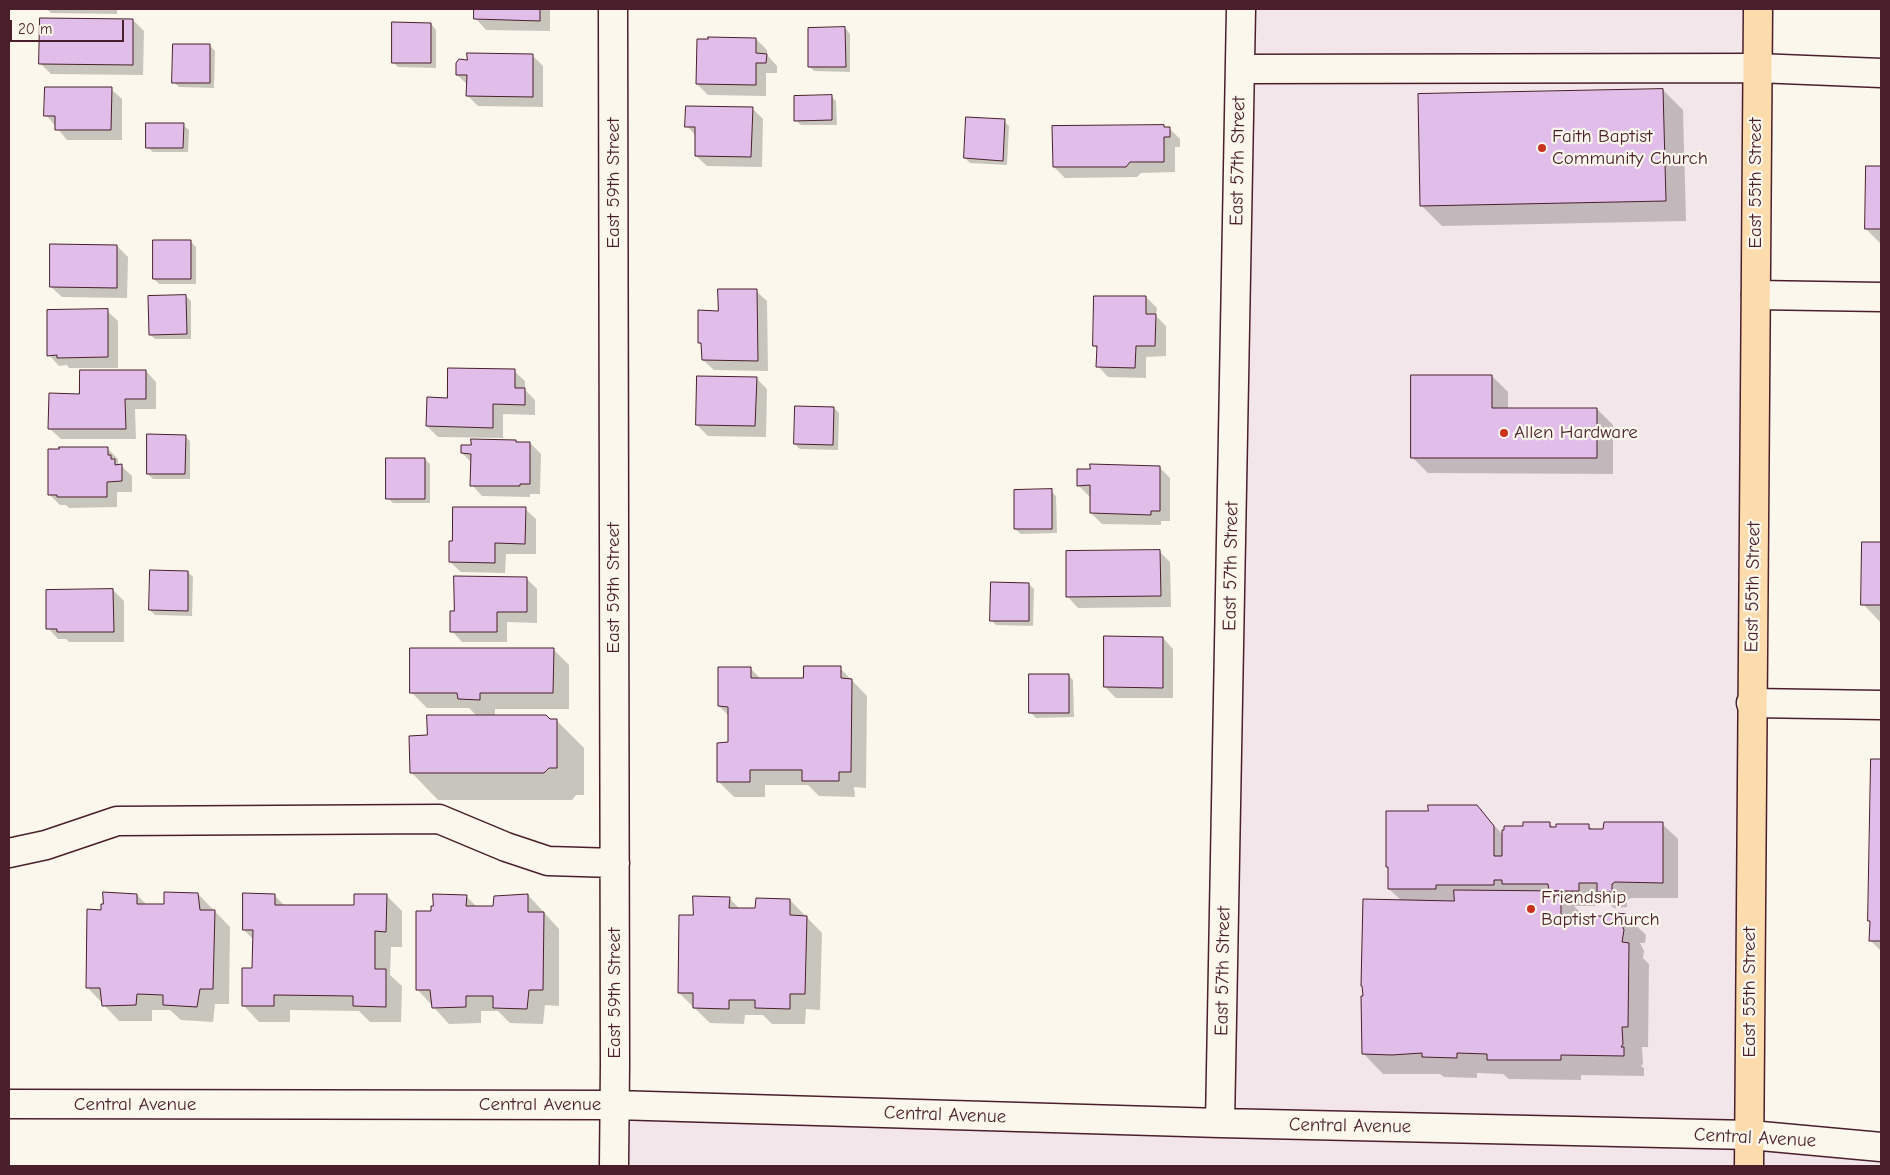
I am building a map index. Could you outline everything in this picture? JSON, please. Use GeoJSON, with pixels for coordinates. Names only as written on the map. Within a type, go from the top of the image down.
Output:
{"type":"FeatureCollection","features":[{"type":"Feature","properties":{"kind":"main road","name":"East 55th Street"},"geometry":{"type":"LineString","coordinates":[[1749,1166],[1751,703],[1758,9]]}},
{"type":"Feature","properties":{"kind":"street","name":"East 59th Street"},"geometry":{"type":"LineString","coordinates":[[613,9],[614,1166]]}},
{"type":"Feature","properties":{"kind":"street","name":"East 57th Street"},"geometry":{"type":"LineString","coordinates":[[1220,1123],[1241,9]]}},
{"type":"Feature","properties":{"kind":"street"},"geometry":{"type":"LineString","coordinates":[[1240,69],[1757,68],[1881,73]]}},
{"type":"Feature","properties":{"kind":"street"},"geometry":{"type":"LineString","coordinates":[[1756,295],[1881,297]]}},
{"type":"Feature","properties":{"kind":"street"},"geometry":{"type":"LineString","coordinates":[[1751,703],[1881,705]]}},
{"type":"Feature","properties":{"kind":"street"},"geometry":{"type":"LineString","coordinates":[[9,853],[46,845],[117,821],[439,818],[506,847],[548,861],[615,863]]}},
{"type":"Feature","properties":{"kind":"street","name":"Central Avenue"},"geometry":{"type":"LineString","coordinates":[[9,1104],[615,1105],[1220,1123],[1750,1135],[1881,1146]]}},
{"type":"Feature","properties":{"kind":"shaded area"},"geometry":{"type":"Polygon","coordinates":[[[1241,9],[1758,9],[1750,1135],[1881,1147],[1881,1166],[614,1166],[615,1105],[1220,1123],[1241,9]]]}},
{"type":"Feature","properties":{"kind":"building"},"geometry":{"type":"Polygon","coordinates":[[[474,9],[540,9],[540,21],[474,19],[474,9]]]}},
{"type":"Feature","properties":{"kind":"building"},"geometry":{"type":"Polygon","coordinates":[[[40,18],[133,19],[133,65],[39,64],[40,18]]]}},
{"type":"Feature","properties":{"kind":"building"},"geometry":{"type":"Polygon","coordinates":[[[392,22],[431,23],[431,63],[392,63],[392,22]]]}},
{"type":"Feature","properties":{"kind":"building"},"geometry":{"type":"Polygon","coordinates":[[[845,27],[846,67],[808,67],[808,28],[845,27]]]}},
{"type":"Feature","properties":{"kind":"building"},"geometry":{"type":"Polygon","coordinates":[[[708,37],[756,38],[756,53],[767,54],[766,63],[756,63],[756,85],[696,84],[697,39],[708,39],[708,37]]]}},
{"type":"Feature","properties":{"kind":"building"},"geometry":{"type":"Polygon","coordinates":[[[173,44],[210,44],[210,83],[172,83],[173,44]]]}},
{"type":"Feature","properties":{"kind":"building"},"geometry":{"type":"Polygon","coordinates":[[[467,53],[533,54],[533,97],[466,96],[467,75],[456,75],[456,63],[459,59],[467,60],[467,53]]]}},
{"type":"Feature","properties":{"kind":"building"},"geometry":{"type":"Polygon","coordinates":[[[45,87],[112,87],[111,130],[55,130],[55,116],[44,116],[45,87]]]}},
{"type":"Feature","properties":{"kind":"building","name":"Faith Baptist Community Church"},"geometry":{"type":"Polygon","coordinates":[[[1663,89],[1666,201],[1420,206],[1418,94],[1663,89]]]}},
{"type":"Feature","properties":{"kind":"building"},"geometry":{"type":"Polygon","coordinates":[[[832,95],[832,120],[794,121],[794,96],[832,95]]]}},
{"type":"Feature","properties":{"kind":"building"},"geometry":{"type":"Polygon","coordinates":[[[686,106],[753,107],[751,157],[695,156],[695,127],[685,127],[686,106]]]}},
{"type":"Feature","properties":{"kind":"building"},"geometry":{"type":"Polygon","coordinates":[[[966,117],[1005,119],[1003,161],[964,158],[966,117]]]}},
{"type":"Feature","properties":{"kind":"building"},"geometry":{"type":"Polygon","coordinates":[[[146,123],[184,123],[183,148],[146,148],[146,123]]]}},
{"type":"Feature","properties":{"kind":"building"},"geometry":{"type":"Polygon","coordinates":[[[1164,125],[1164,127],[1170,127],[1170,137],[1164,137],[1164,162],[1130,162],[1126,167],[1053,167],[1052,126],[1164,125]]]}},
{"type":"Feature","properties":{"kind":"building"},"geometry":{"type":"Polygon","coordinates":[[[1866,166],[1881,166],[1881,229],[1865,229],[1866,166]]]}},
{"type":"Feature","properties":{"kind":"building"},"geometry":{"type":"Polygon","coordinates":[[[153,240],[191,240],[191,279],[153,279],[153,240]]]}},
{"type":"Feature","properties":{"kind":"building"},"geometry":{"type":"Polygon","coordinates":[[[50,244],[117,245],[117,288],[50,287],[50,244]]]}},
{"type":"Feature","properties":{"kind":"building"},"geometry":{"type":"Polygon","coordinates":[[[718,289],[757,289],[758,361],[702,360],[701,343],[698,343],[698,310],[718,311],[718,289]]]}},
{"type":"Feature","properties":{"kind":"building"},"geometry":{"type":"Polygon","coordinates":[[[186,295],[187,334],[149,335],[148,296],[186,295]]]}},
{"type":"Feature","properties":{"kind":"building"},"geometry":{"type":"Polygon","coordinates":[[[1094,296],[1146,296],[1146,314],[1156,314],[1155,346],[1136,346],[1135,368],[1096,367],[1097,346],[1093,346],[1094,296]]]}},
{"type":"Feature","properties":{"kind":"building"},"geometry":{"type":"Polygon","coordinates":[[[108,309],[108,357],[57,358],[57,355],[47,356],[47,310],[108,309]]]}},
{"type":"Feature","properties":{"kind":"building"},"geometry":{"type":"Polygon","coordinates":[[[448,368],[515,369],[515,388],[525,388],[525,405],[493,404],[493,428],[426,426],[427,397],[447,398],[448,368]]]}},
{"type":"Feature","properties":{"kind":"building"},"geometry":{"type":"Polygon","coordinates":[[[80,370],[146,370],[146,399],[125,399],[126,429],[48,429],[49,393],[79,394],[80,370]]]}},
{"type":"Feature","properties":{"kind":"building","name":"Allen Hardware"},"geometry":{"type":"Polygon","coordinates":[[[1411,375],[1492,375],[1492,408],[1597,408],[1597,458],[1411,458],[1411,375]]]}},
{"type":"Feature","properties":{"kind":"building"},"geometry":{"type":"Polygon","coordinates":[[[697,376],[757,377],[755,426],[696,425],[697,376]]]}},
{"type":"Feature","properties":{"kind":"building"},"geometry":{"type":"Polygon","coordinates":[[[795,406],[834,407],[833,445],[794,444],[795,406]]]}},
{"type":"Feature","properties":{"kind":"building"},"geometry":{"type":"Polygon","coordinates":[[[147,434],[186,435],[185,474],[147,474],[147,434]]]}},
{"type":"Feature","properties":{"kind":"building"},"geometry":{"type":"Polygon","coordinates":[[[471,439],[530,442],[530,484],[520,484],[520,486],[470,486],[471,454],[461,453],[461,445],[471,445],[471,439]]]}},
{"type":"Feature","properties":{"kind":"building"},"geometry":{"type":"Polygon","coordinates":[[[59,447],[108,447],[108,455],[111,455],[111,459],[115,459],[115,465],[122,464],[122,481],[107,482],[107,497],[57,497],[57,495],[48,495],[48,449],[59,449],[59,447]]]}},
{"type":"Feature","properties":{"kind":"building"},"geometry":{"type":"Polygon","coordinates":[[[386,458],[425,458],[425,499],[386,499],[386,458]]]}},
{"type":"Feature","properties":{"kind":"building"},"geometry":{"type":"Polygon","coordinates":[[[1090,464],[1160,466],[1160,511],[1151,511],[1151,515],[1090,513],[1090,485],[1077,486],[1077,469],[1090,469],[1090,464]]]}},
{"type":"Feature","properties":{"kind":"building"},"geometry":{"type":"Polygon","coordinates":[[[1052,489],[1052,529],[1014,529],[1014,490],[1052,489]]]}},
{"type":"Feature","properties":{"kind":"building"},"geometry":{"type":"Polygon","coordinates":[[[453,507],[526,507],[525,544],[495,543],[495,563],[449,562],[449,541],[452,541],[453,507]]]}},
{"type":"Feature","properties":{"kind":"building"},"geometry":{"type":"Polygon","coordinates":[[[1862,542],[1881,542],[1881,605],[1861,605],[1862,542]]]}},
{"type":"Feature","properties":{"kind":"building"},"geometry":{"type":"Polygon","coordinates":[[[1160,550],[1161,596],[1066,597],[1066,551],[1160,550]]]}},
{"type":"Feature","properties":{"kind":"building"},"geometry":{"type":"Polygon","coordinates":[[[150,570],[188,571],[188,611],[149,610],[150,570]]]}},
{"type":"Feature","properties":{"kind":"building"},"geometry":{"type":"Polygon","coordinates":[[[454,576],[527,577],[527,612],[497,612],[497,632],[450,632],[450,611],[454,611],[454,576]]]}},
{"type":"Feature","properties":{"kind":"building"},"geometry":{"type":"Polygon","coordinates":[[[991,582],[1029,583],[1029,621],[990,621],[991,582]]]}},
{"type":"Feature","properties":{"kind":"building"},"geometry":{"type":"Polygon","coordinates":[[[113,589],[114,632],[57,632],[57,629],[46,629],[46,590],[113,589]]]}},
{"type":"Feature","properties":{"kind":"building"},"geometry":{"type":"Polygon","coordinates":[[[1104,636],[1163,637],[1163,688],[1104,687],[1104,636]]]}},
{"type":"Feature","properties":{"kind":"building"},"geometry":{"type":"Polygon","coordinates":[[[410,648],[554,648],[553,693],[480,693],[480,700],[458,699],[457,693],[410,693],[410,648]]]}},
{"type":"Feature","properties":{"kind":"building"},"geometry":{"type":"Polygon","coordinates":[[[804,666],[841,666],[841,678],[852,679],[851,772],[839,772],[839,781],[802,781],[802,770],[750,770],[750,782],[717,782],[717,743],[728,742],[728,707],[718,706],[718,667],[751,667],[751,678],[803,678],[804,666]]]}},
{"type":"Feature","properties":{"kind":"building"},"geometry":{"type":"Polygon","coordinates":[[[1029,674],[1069,674],[1069,713],[1029,713],[1029,674]]]}},
{"type":"Feature","properties":{"kind":"building"},"geometry":{"type":"Polygon","coordinates":[[[427,715],[546,715],[550,719],[557,719],[557,768],[549,768],[544,773],[410,773],[409,736],[427,735],[427,715]]]}},
{"type":"Feature","properties":{"kind":"building"},"geometry":{"type":"Polygon","coordinates":[[[1871,759],[1881,759],[1881,941],[1869,941],[1871,759]]]}},
{"type":"Feature","properties":{"kind":"building"},"geometry":{"type":"Polygon","coordinates":[[[1428,805],[1477,805],[1494,826],[1494,856],[1502,856],[1502,830],[1504,830],[1504,826],[1523,826],[1523,822],[1550,822],[1550,827],[1556,827],[1556,824],[1589,824],[1589,829],[1603,829],[1604,822],[1663,822],[1663,883],[1615,882],[1612,884],[1612,892],[1597,892],[1597,883],[1579,883],[1579,891],[1549,891],[1548,884],[1502,884],[1502,880],[1494,880],[1494,885],[1436,885],[1436,889],[1388,889],[1386,811],[1428,811],[1428,805]]]}},
{"type":"Feature","properties":{"kind":"building"},"geometry":{"type":"Polygon","coordinates":[[[1454,890],[1561,891],[1561,916],[1616,916],[1616,913],[1626,914],[1626,924],[1621,923],[1624,930],[1622,942],[1629,943],[1628,1027],[1622,1027],[1623,1044],[1621,1047],[1624,1047],[1624,1056],[1561,1055],[1561,1060],[1487,1060],[1487,1054],[1457,1053],[1457,1058],[1422,1057],[1422,1053],[1362,1054],[1363,899],[1454,901],[1454,890]]]}},
{"type":"Feature","properties":{"kind":"building"},"geometry":{"type":"Polygon","coordinates":[[[103,892],[137,894],[137,904],[164,904],[164,892],[198,893],[200,910],[215,910],[213,989],[200,989],[197,1007],[163,1005],[163,995],[137,994],[136,1005],[102,1006],[100,988],[86,988],[87,909],[101,910],[103,892]]]}},
{"type":"Feature","properties":{"kind":"building"},"geometry":{"type":"Polygon","coordinates":[[[243,893],[275,894],[275,905],[354,905],[354,894],[387,894],[386,932],[375,931],[375,969],[386,969],[386,1007],[353,1006],[353,996],[274,995],[274,1006],[242,1006],[242,968],[252,968],[253,930],[243,930],[243,893]]]}},
{"type":"Feature","properties":{"kind":"building"},"geometry":{"type":"Polygon","coordinates":[[[433,894],[467,895],[466,906],[493,906],[494,896],[528,894],[528,912],[544,912],[543,990],[529,990],[527,1009],[493,1008],[493,996],[466,996],[466,1007],[432,1008],[430,990],[416,990],[416,911],[431,911],[433,894]]]}},
{"type":"Feature","properties":{"kind":"building"},"geometry":{"type":"Polygon","coordinates":[[[693,896],[730,897],[729,908],[755,908],[756,898],[790,899],[790,915],[807,916],[805,994],[790,994],[790,1009],[755,1008],[755,1000],[729,1000],[729,1009],[693,1008],[693,993],[678,993],[679,915],[693,915],[693,896]]]}},
{"type":"Feature","properties":{"kind":"place","name":"Faith Baptist Community Church"},"geometry":{"type":"Point","coordinates":[1542,148]}},
{"type":"Feature","properties":{"kind":"place","name":"Allen Hardware"},"geometry":{"type":"Point","coordinates":[1504,433]}},
{"type":"Feature","properties":{"kind":"place","name":"Friendship Baptist Church"},"geometry":{"type":"Point","coordinates":[1531,909]}}]}
